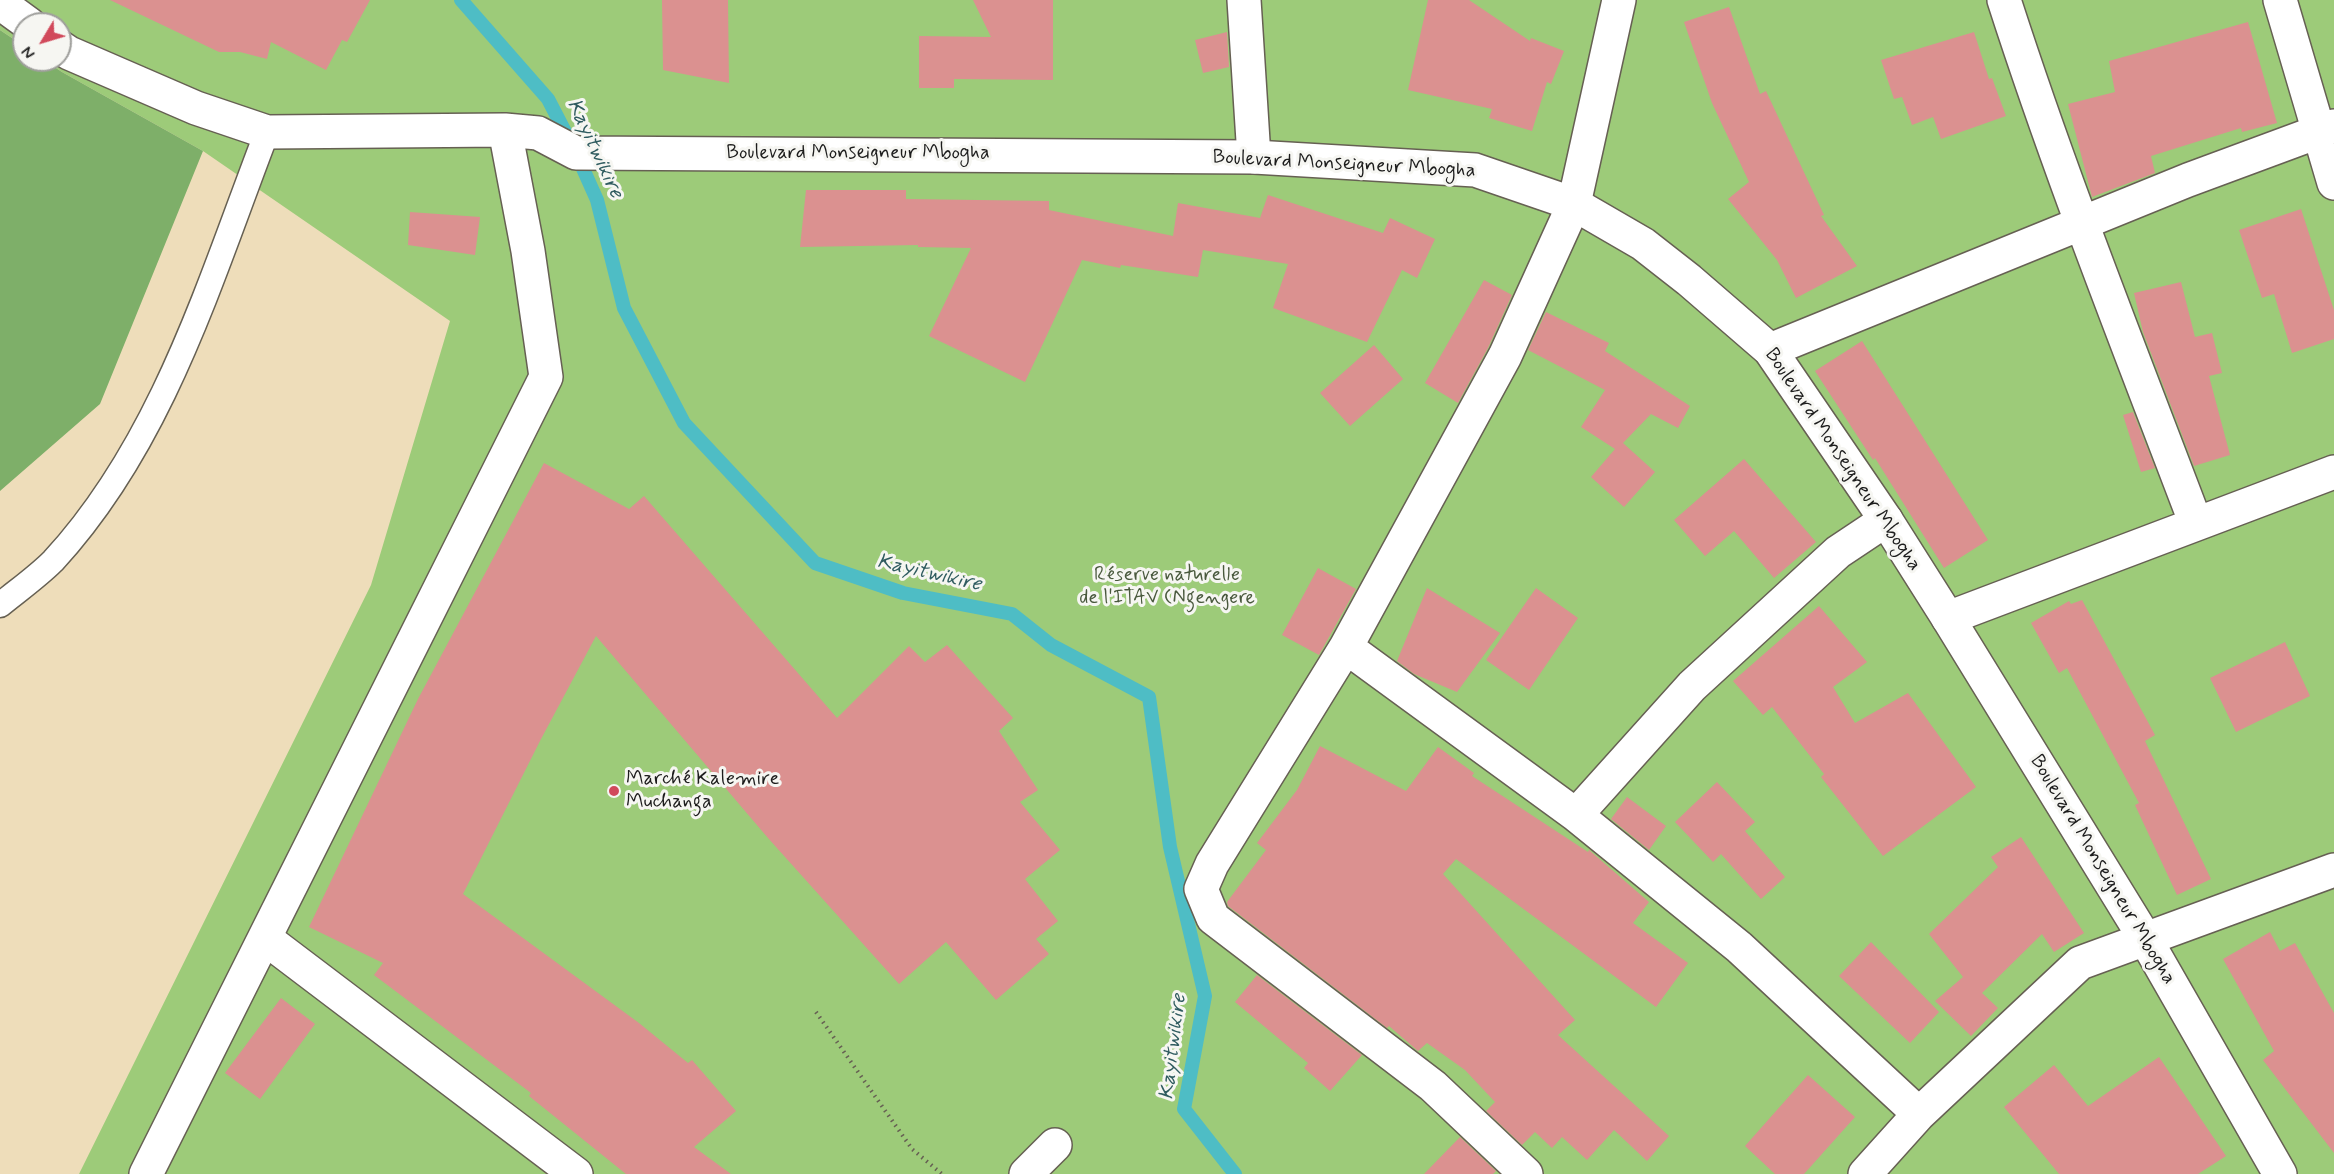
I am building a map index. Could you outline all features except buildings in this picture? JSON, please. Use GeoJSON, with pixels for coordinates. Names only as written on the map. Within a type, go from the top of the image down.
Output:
{"type":"FeatureCollection","features":[{"type":"Feature","properties":{"kind":"street"},"geometry":{"type":"LineString","coordinates":[[1244,0],[1254,157]]}},
{"type":"Feature","properties":{"kind":"street"},"geometry":{"type":"LineString","coordinates":[[1526,1174],[1432,1086],[1213,918],[1201,890],[1212,864],[1346,647],[1505,356],[1574,204],[1619,0]]}},
{"type":"Feature","properties":{"kind":"street"},"geometry":{"type":"LineString","coordinates":[[2004,0],[2024,63],[2082,222],[2196,524]]}},
{"type":"Feature","properties":{"kind":"street"},"geometry":{"type":"LineString","coordinates":[[2280,0],[2326,129],[2334,183]]}},
{"type":"Feature","properties":{"kind":"street"},"geometry":{"type":"LineString","coordinates":[[0,3],[12,12]]}},
{"type":"Feature","properties":{"kind":"street","name":"Boulevard Monseigneur Mbogha"},"geometry":{"type":"LineString","coordinates":[[72,55],[196,108],[267,132],[506,130],[538,133],[576,153],[1254,157],[1475,170],[1574,204],[1643,244],[1689,280],[1770,350],[1886,520],[1948,618],[2146,939],[2280,1174]]}},
{"type":"Feature","properties":{"kind":"street"},"geometry":{"type":"LineString","coordinates":[[1770,350],[2082,222],[2326,129]]}},
{"type":"Feature","properties":{"kind":"street"},"geometry":{"type":"LineString","coordinates":[[146,1174],[266,939],[546,377],[528,251],[506,130]]}},
{"type":"Feature","properties":{"kind":"street"},"geometry":{"type":"LineString","coordinates":[[1948,618],[2334,472]]}},
{"type":"Feature","properties":{"kind":"street"},"geometry":{"type":"LineString","coordinates":[[1576,815],[1692,686],[1838,552],[1886,520]]}},
{"type":"Feature","properties":{"kind":"street"},"geometry":{"type":"LineString","coordinates":[[1346,647],[1576,815],[1739,946],[1919,1114]]}},
{"type":"Feature","properties":{"kind":"street"},"geometry":{"type":"LineString","coordinates":[[1865,1174],[1919,1114],[2080,963],[2334,870]]}},
{"type":"Feature","properties":{"kind":"street"},"geometry":{"type":"LineString","coordinates":[[266,939],[576,1174]]}},
{"type":"Feature","properties":{"kind":"street"},"geometry":{"type":"LineString","coordinates":[[1026,1174],[1055,1144]]}},
{"type":"Feature","properties":{"kind":"lane"},"geometry":{"type":"LineString","coordinates":[[0,605],[52,562],[109,492],[153,415],[184,346],[267,132]]}},
{"type":"Feature","properties":{"kind":"path"},"geometry":{"type":"LineString","coordinates":[[816,1012],[912,1149],[942,1174]]}},
{"type":"Feature","properties":{"kind":"green space","name":"Réserve naturelle de l'ITAV (Ngengere"},"geometry":{"type":"Polygon","coordinates":[[[0,0],[2334,0],[2334,1174],[79,1174],[371,585],[450,321],[203,151],[62,72],[72,72],[72,12],[12,12],[12,38],[0,30],[0,0]]]}},
{"type":"Feature","properties":{"kind":"green space"},"geometry":{"type":"Polygon","coordinates":[[[0,30],[12,38],[12,72],[62,72],[203,151],[100,404],[0,491],[0,30]]]}},
{"type":"Feature","properties":{"kind":"waterway","name":"Kayitwikire"},"geometry":{"type":"LineString","coordinates":[[461,0],[548,99],[597,200],[624,308],[684,423],[815,563],[903,593],[1012,614],[1051,645],[1149,697],[1170,847],[1205,996],[1184,1109],[1235,1174]]}},
{"type":"Feature","properties":{"kind":"place","name":"Marché Kalemire Muchanga"},"geometry":{"type":"Point","coordinates":[614,791]}}]}
